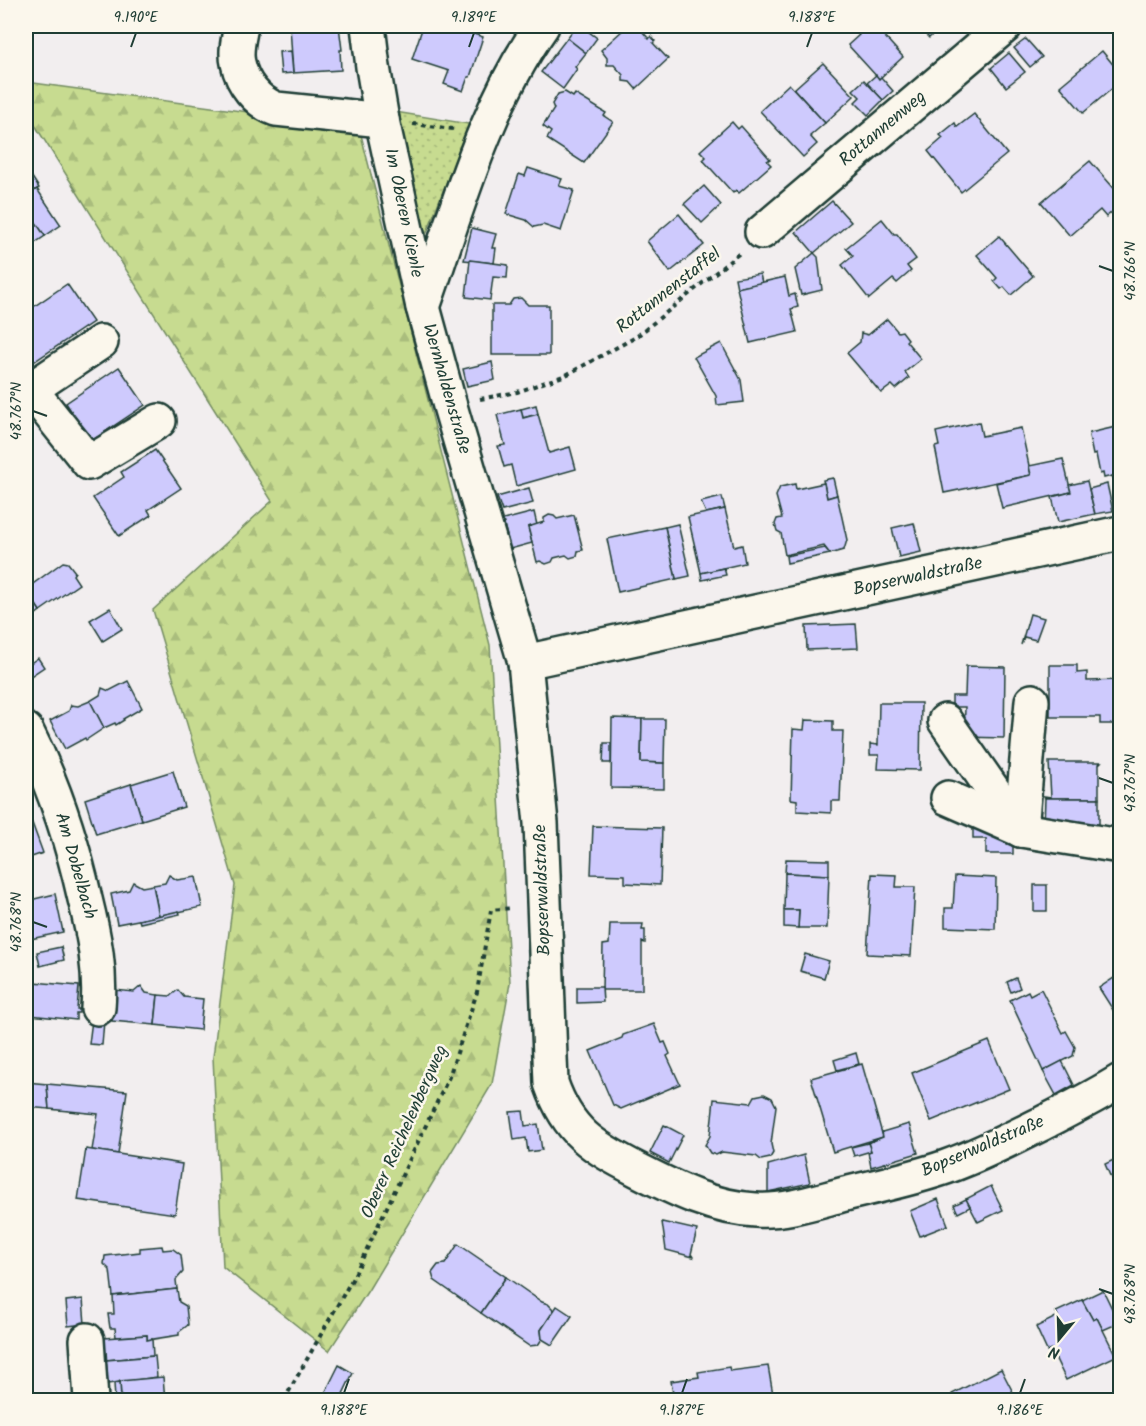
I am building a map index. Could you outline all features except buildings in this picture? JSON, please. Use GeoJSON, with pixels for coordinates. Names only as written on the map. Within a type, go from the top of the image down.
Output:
{"type":"FeatureCollection","features":[{"type":"Feature","properties":{"kind":"street"},"geometry":{"type":"LineString","coordinates":[[242,26],[237,48],[238,63],[253,94],[266,105],[276,109],[382,120]]}},
{"type":"Feature","properties":{"kind":"street","name":"Im Oberen Kienle"},"geometry":{"type":"LineString","coordinates":[[368,26],[382,120],[423,307]]}},
{"type":"Feature","properties":{"kind":"street","name":"Wernhaldenstraße"},"geometry":{"type":"LineString","coordinates":[[525,662],[423,307],[484,132],[504,88],[527,47],[542,26]]}},
{"type":"Feature","properties":{"kind":"street","name":"Rottannenweg"},"geometry":{"type":"LineString","coordinates":[[762,232],[1005,26]]}},
{"type":"Feature","properties":{"kind":"street"},"geometry":{"type":"LineString","coordinates":[[101,342],[28,386],[89,463],[159,421]]}},
{"type":"Feature","properties":{"kind":"street","name":"Bopserwaldstraße"},"geometry":{"type":"LineString","coordinates":[[1120,533],[525,662],[541,823],[551,1083],[559,1107],[573,1125],[592,1143],[612,1157],[678,1191],[710,1203],[759,1211],[785,1208],[918,1176],[948,1166],[1012,1138],[1120,1081]]}},
{"type":"Feature","properties":{"kind":"street"},"geometry":{"type":"LineString","coordinates":[[1021,830],[1032,701]]}},
{"type":"Feature","properties":{"kind":"street"},"geometry":{"type":"LineString","coordinates":[[945,721],[1021,830]]}},
{"type":"Feature","properties":{"kind":"street","name":"Am Dobelbach"},"geometry":{"type":"LineString","coordinates":[[26,730],[49,779],[78,866],[95,940],[98,1008]]}},
{"type":"Feature","properties":{"kind":"street"},"geometry":{"type":"LineString","coordinates":[[948,798],[1021,830],[1120,846]]}},
{"type":"Feature","properties":{"kind":"street"},"geometry":{"type":"LineString","coordinates":[[87,1340],[91,1401]]}},
{"type":"Feature","properties":{"kind":"path"},"geometry":{"type":"LineString","coordinates":[[382,120],[484,132]]}},
{"type":"Feature","properties":{"kind":"path","name":"Rottannenstaffel"},"geometry":{"type":"LineString","coordinates":[[450,406],[517,392],[566,375],[636,337],[762,232]]}},
{"type":"Feature","properties":{"kind":"path","name":"Oberer Reichelenbergweg"},"geometry":{"type":"LineString","coordinates":[[284,1401],[354,1276],[449,1077],[477,992],[490,910],[544,906]]}},
{"type":"Feature","properties":{"kind":"green space"},"geometry":{"type":"Polygon","coordinates":[[[26,82],[359,127],[490,645],[510,983],[492,1084],[369,1289],[329,1351],[223,1267],[213,1057],[235,885],[153,610],[272,501],[26,111],[26,82]]]}},
{"type":"Feature","properties":{"kind":"green space"},"geometry":{"type":"Polygon","coordinates":[[[377,109],[469,124],[417,258],[377,109]]]}}]}
